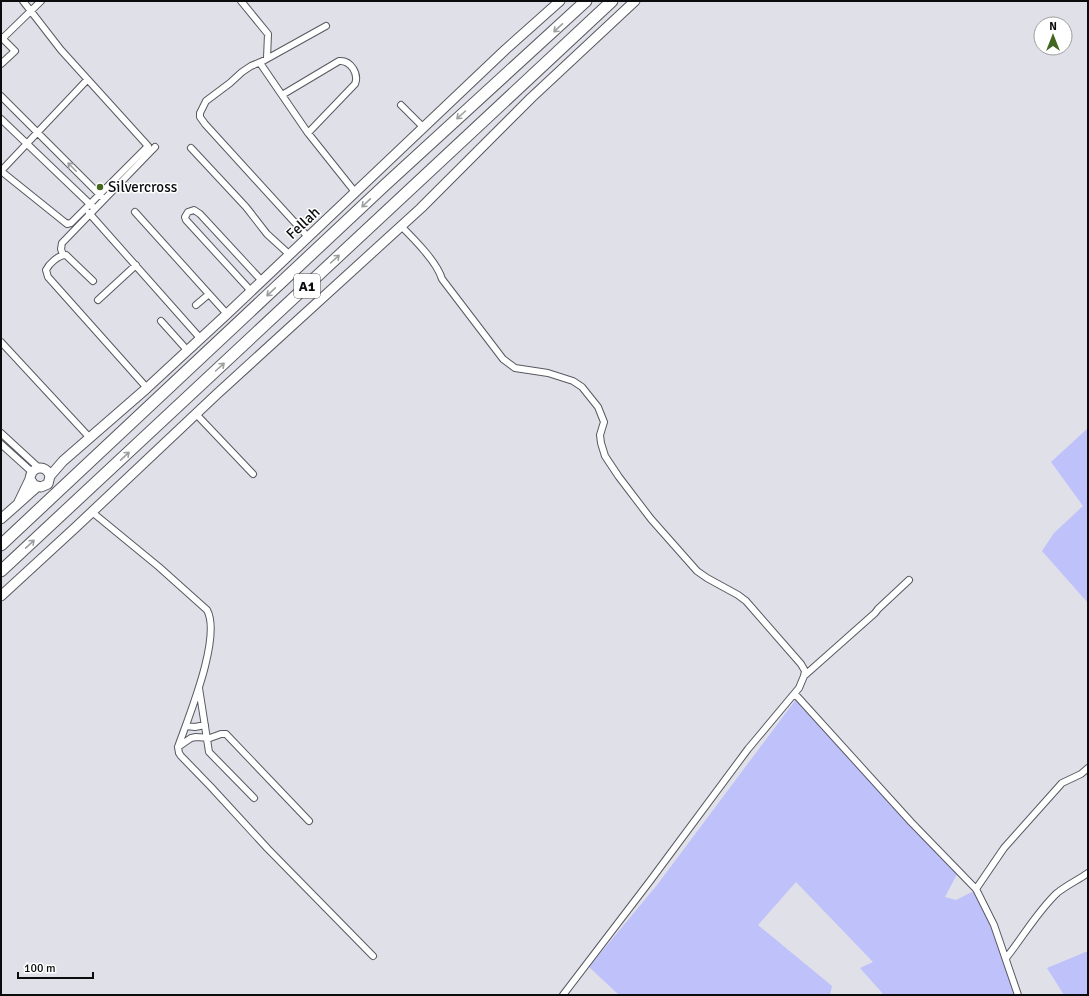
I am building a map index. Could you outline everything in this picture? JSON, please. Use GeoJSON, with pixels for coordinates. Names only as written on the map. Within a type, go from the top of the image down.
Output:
{"type":"FeatureCollection","features":[{"type":"Feature","properties":{"kind":"highway","name":"A1"},"geometry":{"type":"LineString","coordinates":[[1,545],[396,175],[586,1]]}},
{"type":"Feature","properties":{"kind":"highway","name":"A1"},"geometry":{"type":"LineString","coordinates":[[1,571],[612,1]]}},
{"type":"Feature","properties":{"kind":"street"},"geometry":{"type":"LineString","coordinates":[[23,1],[61,50],[148,146],[102,197]]}},
{"type":"Feature","properties":{"kind":"street"},"geometry":{"type":"LineString","coordinates":[[1,64],[15,51],[2,37],[41,1]]}},
{"type":"Feature","properties":{"kind":"street"},"geometry":{"type":"LineString","coordinates":[[241,1],[268,34],[268,58]]}},
{"type":"Feature","properties":{"kind":"street","name":"Fellah"},"geometry":{"type":"LineString","coordinates":[[1,519],[37,487],[45,486],[50,476],[63,462],[147,388],[227,314],[505,50],[560,1]]}},
{"type":"Feature","properties":{"kind":"street"},"geometry":{"type":"LineString","coordinates":[[1,596],[196,414],[438,192],[531,98],[635,1]]}},
{"type":"Feature","properties":{"kind":"street"},"geometry":{"type":"LineString","coordinates":[[308,237],[200,117],[202,108],[206,101],[247,68],[326,26]]}},
{"type":"Feature","properties":{"kind":"street"},"geometry":{"type":"LineString","coordinates":[[282,95],[339,61],[346,61],[353,68],[357,80],[356,84],[308,133]]}},
{"type":"Feature","properties":{"kind":"street"},"geometry":{"type":"LineString","coordinates":[[260,62],[308,133],[355,192]]}},
{"type":"Feature","properties":{"kind":"street"},"geometry":{"type":"LineString","coordinates":[[87,80],[1,170],[67,224],[71,224],[93,206],[155,147]]}},
{"type":"Feature","properties":{"kind":"street"},"geometry":{"type":"LineString","coordinates":[[1,96],[102,197]]}},
{"type":"Feature","properties":{"kind":"street"},"geometry":{"type":"LineString","coordinates":[[401,105],[424,128]]}},
{"type":"Feature","properties":{"kind":"street"},"geometry":{"type":"LineString","coordinates":[[1,119],[93,206]]}},
{"type":"Feature","properties":{"kind":"street"},"geometry":{"type":"LineString","coordinates":[[191,148],[246,207],[268,234],[290,255]]}},
{"type":"Feature","properties":{"kind":"street"},"geometry":{"type":"LineString","coordinates":[[63,255],[61,249],[62,243],[89,213],[93,206]]}},
{"type":"Feature","properties":{"kind":"street"},"geometry":{"type":"LineString","coordinates":[[251,291],[186,220],[185,218],[188,212],[194,210],[200,214],[262,281]]}},
{"type":"Feature","properties":{"kind":"street"},"geometry":{"type":"LineString","coordinates":[[136,212],[227,314]]}},
{"type":"Feature","properties":{"kind":"street"},"geometry":{"type":"LineString","coordinates":[[89,213],[200,338]]}},
{"type":"Feature","properties":{"kind":"street"},"geometry":{"type":"LineString","coordinates":[[401,226],[430,259],[442,279],[503,359],[515,368],[548,373],[573,381],[582,387],[598,407],[604,422],[600,435],[605,456],[651,519],[697,571],[738,595],[753,609],[801,664],[805,671],[803,682],[795,694],[748,750],[563,995]]}},
{"type":"Feature","properties":{"kind":"street"},"geometry":{"type":"LineString","coordinates":[[63,255],[68,256],[93,281]]}},
{"type":"Feature","properties":{"kind":"street"},"geometry":{"type":"LineString","coordinates":[[63,255],[48,267],[46,273],[147,388]]}},
{"type":"Feature","properties":{"kind":"street"},"geometry":{"type":"LineString","coordinates":[[98,300],[136,265]]}},
{"type":"Feature","properties":{"kind":"street"},"geometry":{"type":"LineString","coordinates":[[196,305],[209,294]]}},
{"type":"Feature","properties":{"kind":"street"},"geometry":{"type":"LineString","coordinates":[[161,321],[188,350]]}},
{"type":"Feature","properties":{"kind":"street"},"geometry":{"type":"LineString","coordinates":[[1,342],[90,438]]}},
{"type":"Feature","properties":{"kind":"street"},"geometry":{"type":"LineString","coordinates":[[196,414],[253,474]]}},
{"type":"Feature","properties":{"kind":"street"},"geometry":{"type":"LineString","coordinates":[[1,433],[36,472]]}},
{"type":"Feature","properties":{"kind":"street"},"geometry":{"type":"LineString","coordinates":[[1,444],[36,472],[47,470],[50,476]]}},
{"type":"Feature","properties":{"kind":"street","name":"Fellah"},"geometry":{"type":"LineString","coordinates":[[19,502],[36,472],[63,462]]}},
{"type":"Feature","properties":{"kind":"street"},"geometry":{"type":"LineString","coordinates":[[36,472],[31,482],[37,487]]}},
{"type":"Feature","properties":{"kind":"street"},"geometry":{"type":"LineString","coordinates":[[92,512],[159,567],[207,610],[211,622],[211,638],[206,662],[178,747],[179,753],[268,849],[373,956]]}},
{"type":"Feature","properties":{"kind":"street"},"geometry":{"type":"LineString","coordinates":[[804,676],[876,613],[878,609],[909,580]]}},
{"type":"Feature","properties":{"kind":"street"},"geometry":{"type":"LineString","coordinates":[[198,686],[208,750],[254,798]]}},
{"type":"Feature","properties":{"kind":"street"},"geometry":{"type":"LineString","coordinates":[[795,694],[911,822],[976,889],[994,925],[1018,995]]}},
{"type":"Feature","properties":{"kind":"street"},"geometry":{"type":"LineString","coordinates":[[186,726],[195,727],[205,725]]}},
{"type":"Feature","properties":{"kind":"street"},"geometry":{"type":"LineString","coordinates":[[178,747],[191,738],[199,736],[207,738],[226,734],[309,821]]}},
{"type":"Feature","properties":{"kind":"street"},"geometry":{"type":"LineString","coordinates":[[976,889],[1004,848],[1062,783],[1088,768]]}},
{"type":"Feature","properties":{"kind":"street"},"geometry":{"type":"LineString","coordinates":[[1006,958],[1038,915],[1056,894],[1070,883],[1088,873]]}},
{"type":"Feature","properties":{"kind":"shaded area"},"geometry":{"type":"Polygon","coordinates":[[[1088,428],[1088,603],[1042,551],[1054,533],[1083,506],[1051,462],[1088,428]]]}},
{"type":"Feature","properties":{"kind":"shaded area"},"geometry":{"type":"Polygon","coordinates":[[[797,698],[957,874],[945,897],[956,900],[974,891],[995,936],[1015,995],[884,995],[860,968],[873,962],[796,882],[758,925],[832,986],[830,995],[619,995],[589,967],[657,885],[797,698]]]}},
{"type":"Feature","properties":{"kind":"shaded area"},"geometry":{"type":"Polygon","coordinates":[[[1088,951],[1088,995],[1064,995],[1047,968],[1088,951]]]}},
{"type":"Feature","properties":{"kind":"place","name":"Silvercross"},"geometry":{"type":"Point","coordinates":[100,187]}}]}
